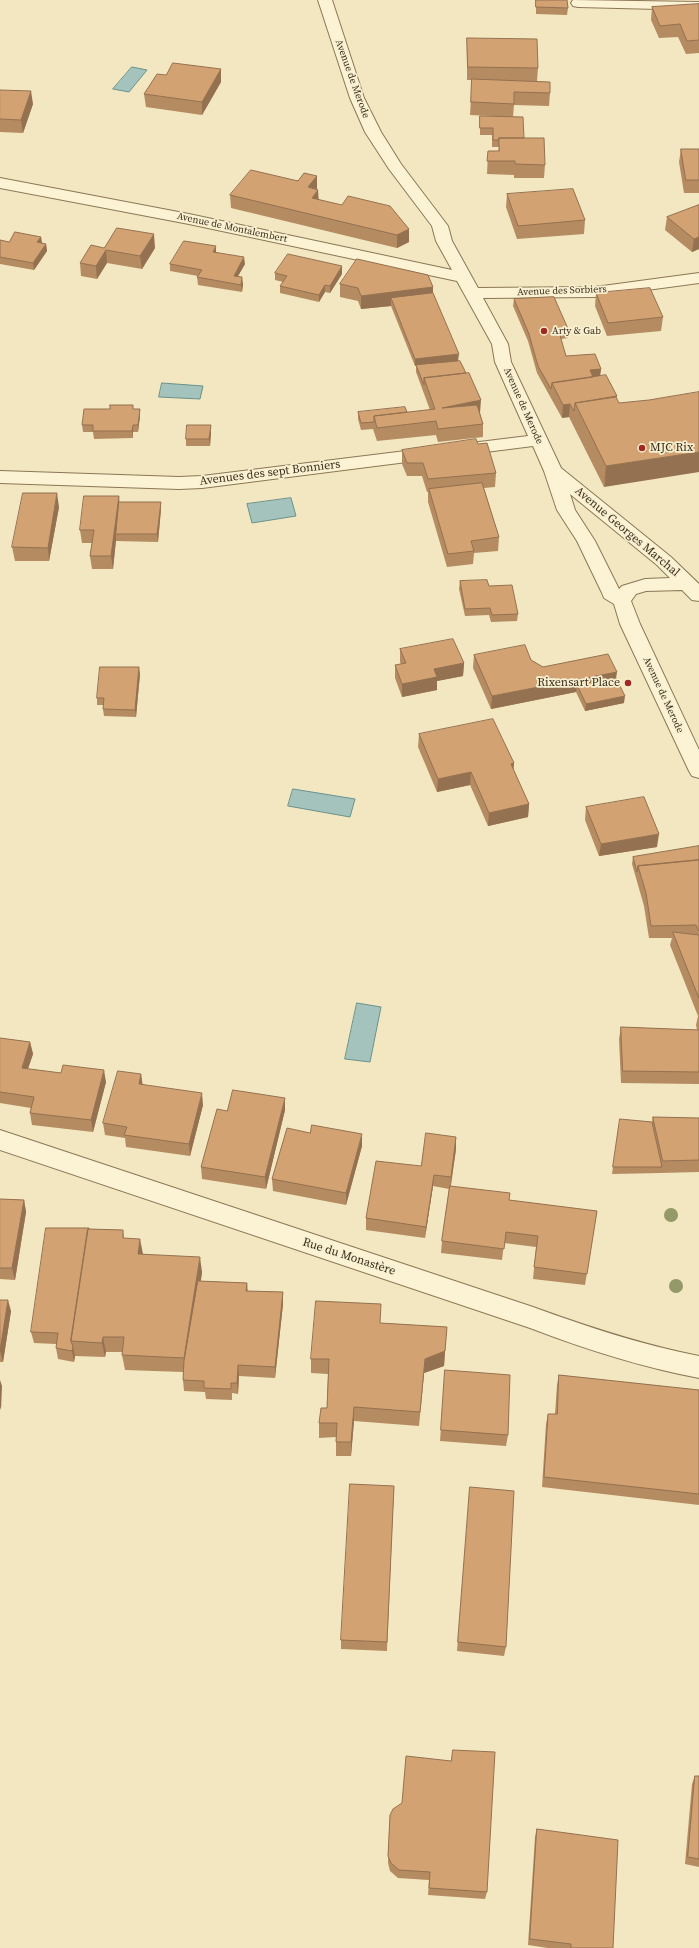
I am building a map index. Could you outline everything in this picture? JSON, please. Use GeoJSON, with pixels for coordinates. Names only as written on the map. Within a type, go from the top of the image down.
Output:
{"type":"FeatureCollection","features":[{"type":"Feature","properties":{"kind":"street","name":"Avenue de Merode"},"geometry":{"type":"LineString","coordinates":[[325,0],[357,98],[373,132],[394,166],[440,226],[444,241],[500,344],[503,362],[553,471],[566,510],[586,541],[611,593],[622,601],[630,624],[699,771]]}},
{"type":"Feature","properties":{"kind":"street"},"geometry":{"type":"LineString","coordinates":[[578,3],[699,6]]}},
{"type":"Feature","properties":{"kind":"street","name":"Avenue de Montalembert"},"geometry":{"type":"LineString","coordinates":[[0,183],[189,219],[463,277]]}},
{"type":"Feature","properties":{"kind":"street","name":"Avenue des Sorbiers"},"geometry":{"type":"LineString","coordinates":[[473,293],[595,292],[699,278]]}},
{"type":"Feature","properties":{"kind":"street","name":"Avenues des sept Bonniers"},"geometry":{"type":"LineString","coordinates":[[0,477],[180,483],[202,482],[538,440]]}},
{"type":"Feature","properties":{"kind":"street","name":"Avenue Georges Marchal"},"geometry":{"type":"LineString","coordinates":[[553,471],[664,561],[693,589]]}},
{"type":"Feature","properties":{"kind":"street"},"geometry":{"type":"LineString","coordinates":[[622,601],[629,590],[646,585],[693,589]]}},
{"type":"Feature","properties":{"kind":"street","name":"Rue du Monastère"},"geometry":{"type":"LineString","coordinates":[[0,1140],[533,1318],[600,1343],[671,1362],[699,1367]]}},
{"type":"Feature","properties":{"kind":"water"},"geometry":{"type":"Polygon","coordinates":[[[132,67],[147,70],[129,92],[113,89],[132,67]]]}},
{"type":"Feature","properties":{"kind":"water"},"geometry":{"type":"Polygon","coordinates":[[[162,383],[203,386],[200,399],[159,397],[162,383]]]}},
{"type":"Feature","properties":{"kind":"water"},"geometry":{"type":"Polygon","coordinates":[[[291,498],[296,516],[252,523],[247,504],[291,498]]]}},
{"type":"Feature","properties":{"kind":"water"},"geometry":{"type":"Polygon","coordinates":[[[293,789],[355,799],[350,817],[288,806],[293,789]]]}},
{"type":"Feature","properties":{"kind":"water"},"geometry":{"type":"Polygon","coordinates":[[[357,1003],[381,1007],[370,1062],[345,1059],[357,1003]]]}},
{"type":"Feature","properties":{"kind":"building"},"geometry":{"type":"Polygon","coordinates":[[[536,0],[567,0],[568,8],[536,7],[536,0]]]}},
{"type":"Feature","properties":{"kind":"building"},"geometry":{"type":"Polygon","coordinates":[[[699,4],[699,40],[687,41],[680,24],[660,26],[652,7],[699,4]]]}},
{"type":"Feature","properties":{"kind":"building"},"geometry":{"type":"Polygon","coordinates":[[[467,38],[537,39],[538,68],[468,67],[467,38]]]}},
{"type":"Feature","properties":{"kind":"building"},"geometry":{"type":"Polygon","coordinates":[[[173,63],[221,69],[202,102],[144,94],[157,74],[166,75],[173,63]]]}},
{"type":"Feature","properties":{"kind":"building"},"geometry":{"type":"Polygon","coordinates":[[[472,79],[550,82],[550,93],[514,92],[514,104],[471,102],[472,79]]]}},
{"type":"Feature","properties":{"kind":"building"},"geometry":{"type":"Polygon","coordinates":[[[0,90],[31,91],[21,120],[0,119],[0,90]]]}},
{"type":"Feature","properties":{"kind":"building"},"geometry":{"type":"Polygon","coordinates":[[[480,116],[523,117],[524,138],[499,138],[499,140],[493,140],[493,128],[480,128],[480,116]]]}},
{"type":"Feature","properties":{"kind":"building"},"geometry":{"type":"Polygon","coordinates":[[[499,138],[544,138],[545,165],[515,164],[515,161],[487,161],[488,151],[499,151],[499,138]]]}},
{"type":"Feature","properties":{"kind":"building"},"geometry":{"type":"Polygon","coordinates":[[[681,149],[699,149],[699,180],[686,180],[681,149]]]}},
{"type":"Feature","properties":{"kind":"building"},"geometry":{"type":"Polygon","coordinates":[[[251,170],[298,181],[304,173],[317,176],[308,187],[318,190],[312,198],[342,205],[348,196],[390,206],[409,229],[397,235],[230,195],[251,170]]]}},
{"type":"Feature","properties":{"kind":"building"},"geometry":{"type":"Polygon","coordinates":[[[573,189],[585,220],[518,226],[507,194],[573,189]]]}},
{"type":"Feature","properties":{"kind":"building"},"geometry":{"type":"Polygon","coordinates":[[[699,205],[699,237],[694,239],[667,217],[699,205]]]}},
{"type":"Feature","properties":{"kind":"building"},"geometry":{"type":"Polygon","coordinates":[[[117,228],[154,234],[140,256],[106,250],[96,266],[80,263],[91,245],[104,248],[117,228]]]}},
{"type":"Feature","properties":{"kind":"building"},"geometry":{"type":"Polygon","coordinates":[[[15,232],[41,237],[37,242],[46,244],[33,263],[0,257],[0,240],[9,242],[15,232]]]}},
{"type":"Feature","properties":{"kind":"building"},"geometry":{"type":"Polygon","coordinates":[[[184,241],[216,246],[213,252],[244,257],[234,276],[242,277],[241,285],[197,277],[202,270],[170,264],[184,241]]]}},
{"type":"Feature","properties":{"kind":"building"},"geometry":{"type":"Polygon","coordinates":[[[288,254],[342,266],[330,286],[325,285],[319,295],[280,286],[287,276],[275,273],[288,254]]]}},
{"type":"Feature","properties":{"kind":"building"},"geometry":{"type":"Polygon","coordinates":[[[357,259],[428,275],[433,287],[361,296],[358,288],[340,284],[357,259]]]}},
{"type":"Feature","properties":{"kind":"building"},"geometry":{"type":"Polygon","coordinates":[[[650,288],[663,317],[608,323],[596,293],[650,288]]]}},
{"type":"Feature","properties":{"kind":"building"},"geometry":{"type":"Polygon","coordinates":[[[433,293],[459,354],[415,359],[391,298],[433,293]]]}},
{"type":"Feature","properties":{"kind":"building"},"geometry":{"type":"Polygon","coordinates":[[[554,297],[569,331],[559,332],[566,356],[595,354],[601,369],[590,370],[593,377],[552,383],[551,389],[538,366],[529,334],[514,299],[554,297]]]}},
{"type":"Feature","properties":{"kind":"building"},"geometry":{"type":"Polygon","coordinates":[[[460,361],[466,373],[424,378],[424,385],[416,365],[460,361]]]}},
{"type":"Feature","properties":{"kind":"building"},"geometry":{"type":"Polygon","coordinates":[[[469,373],[481,400],[442,408],[477,405],[483,424],[438,429],[436,421],[377,428],[374,416],[435,409],[424,378],[469,373]]]}},
{"type":"Feature","properties":{"kind":"building"},"geometry":{"type":"Polygon","coordinates":[[[606,375],[617,396],[575,403],[574,411],[570,404],[563,405],[552,383],[606,375]]]}},
{"type":"Feature","properties":{"kind":"building","name":"MJC Rix"},"geometry":{"type":"Polygon","coordinates":[[[699,392],[699,452],[606,466],[575,403],[616,397],[619,403],[699,392]]]}},
{"type":"Feature","properties":{"kind":"building"},"geometry":{"type":"Polygon","coordinates":[[[110,405],[133,405],[133,409],[140,409],[138,425],[133,425],[132,431],[93,431],[93,425],[82,425],[84,409],[110,409],[110,405]]]}},
{"type":"Feature","properties":{"kind":"building"},"geometry":{"type":"Polygon","coordinates":[[[405,407],[407,412],[374,416],[374,422],[361,423],[358,412],[405,407]]]}},
{"type":"Feature","properties":{"kind":"building"},"geometry":{"type":"Polygon","coordinates":[[[187,425],[211,425],[209,439],[186,439],[187,425]]]}},
{"type":"Feature","properties":{"kind":"building"},"geometry":{"type":"Polygon","coordinates":[[[476,439],[478,444],[487,443],[496,473],[428,479],[423,463],[407,463],[402,450],[476,439]]]}},
{"type":"Feature","properties":{"kind":"building"},"geometry":{"type":"Polygon","coordinates":[[[482,483],[499,537],[471,541],[474,551],[448,554],[429,489],[482,483]]]}},
{"type":"Feature","properties":{"kind":"building"},"geometry":{"type":"Polygon","coordinates":[[[23,493],[57,493],[48,548],[12,547],[23,493]]]}},
{"type":"Feature","properties":{"kind":"building"},"geometry":{"type":"Polygon","coordinates":[[[84,496],[119,496],[111,556],[90,556],[94,530],[80,530],[84,496]]]}},
{"type":"Feature","properties":{"kind":"building"},"geometry":{"type":"Polygon","coordinates":[[[119,502],[161,502],[157,534],[116,534],[119,502]]]}},
{"type":"Feature","properties":{"kind":"building"},"geometry":{"type":"Polygon","coordinates":[[[487,580],[489,586],[512,585],[518,614],[492,615],[490,608],[465,609],[460,581],[487,580]]]}},
{"type":"Feature","properties":{"kind":"building"},"geometry":{"type":"Polygon","coordinates":[[[453,639],[464,663],[434,669],[437,677],[402,684],[395,665],[406,663],[400,649],[453,639]]]}},
{"type":"Feature","properties":{"kind":"building"},"geometry":{"type":"Polygon","coordinates":[[[525,645],[531,660],[543,667],[608,654],[617,672],[492,696],[474,655],[525,645]]]}},
{"type":"Feature","properties":{"kind":"building"},"geometry":{"type":"Polygon","coordinates":[[[100,667],[139,667],[135,710],[103,709],[104,698],[97,698],[100,667]]]}},
{"type":"Feature","properties":{"kind":"building"},"geometry":{"type":"Polygon","coordinates":[[[616,678],[625,696],[586,704],[577,685],[616,678]]]}},
{"type":"Feature","properties":{"kind":"building"},"geometry":{"type":"Polygon","coordinates":[[[493,719],[514,763],[511,764],[529,804],[489,813],[471,772],[438,779],[419,734],[493,719]]]}},
{"type":"Feature","properties":{"kind":"building"},"geometry":{"type":"Polygon","coordinates":[[[644,797],[659,834],[601,844],[586,807],[644,797]]]}},
{"type":"Feature","properties":{"kind":"building"},"geometry":{"type":"Polygon","coordinates":[[[699,846],[699,860],[638,866],[637,872],[633,857],[699,846]]]}},
{"type":"Feature","properties":{"kind":"building"},"geometry":{"type":"Polygon","coordinates":[[[699,860],[699,931],[696,925],[651,926],[646,893],[638,866],[699,860]]]}},
{"type":"Feature","properties":{"kind":"building"},"geometry":{"type":"Polygon","coordinates":[[[673,932],[699,935],[699,998],[673,932]]]}},
{"type":"Feature","properties":{"kind":"building"},"geometry":{"type":"Polygon","coordinates":[[[621,1027],[699,1030],[699,1072],[623,1071],[621,1027]]]}},
{"type":"Feature","properties":{"kind":"building"},"geometry":{"type":"Polygon","coordinates":[[[0,1038],[30,1042],[22,1068],[61,1073],[63,1065],[104,1070],[91,1120],[30,1113],[34,1097],[0,1092],[0,1038]]]}},
{"type":"Feature","properties":{"kind":"building"},"geometry":{"type":"Polygon","coordinates":[[[118,1071],[141,1074],[139,1084],[202,1093],[189,1144],[124,1135],[127,1127],[103,1123],[118,1071]]]}},
{"type":"Feature","properties":{"kind":"building"},"geometry":{"type":"Polygon","coordinates":[[[233,1090],[285,1098],[265,1177],[201,1167],[217,1109],[227,1111],[233,1090]]]}},
{"type":"Feature","properties":{"kind":"building"},"geometry":{"type":"Polygon","coordinates":[[[653,1117],[699,1118],[699,1160],[663,1161],[653,1117]]]}},
{"type":"Feature","properties":{"kind":"building"},"geometry":{"type":"Polygon","coordinates":[[[620,1119],[652,1122],[662,1167],[613,1167],[620,1119]]]}},
{"type":"Feature","properties":{"kind":"building"},"geometry":{"type":"Polygon","coordinates":[[[312,1125],[362,1134],[346,1193],[272,1179],[287,1128],[310,1133],[312,1125]]]}},
{"type":"Feature","properties":{"kind":"building"},"geometry":{"type":"Polygon","coordinates":[[[426,1133],[456,1137],[451,1177],[434,1175],[426,1227],[366,1218],[376,1161],[421,1166],[426,1133]]]}},
{"type":"Feature","properties":{"kind":"building"},"geometry":{"type":"Polygon","coordinates":[[[450,1186],[510,1193],[509,1200],[597,1211],[587,1274],[534,1267],[538,1236],[506,1232],[504,1249],[442,1241],[450,1186]]]}},
{"type":"Feature","properties":{"kind":"building"},"geometry":{"type":"Polygon","coordinates":[[[0,1199],[24,1200],[12,1268],[0,1268],[0,1199]]]}},
{"type":"Feature","properties":{"kind":"building"},"geometry":{"type":"Polygon","coordinates":[[[46,1228],[89,1228],[71,1341],[73,1347],[72,1351],[56,1348],[58,1333],[31,1332],[46,1228]]]}},
{"type":"Feature","properties":{"kind":"building"},"geometry":{"type":"Polygon","coordinates":[[[88,1229],[123,1230],[123,1238],[140,1239],[138,1254],[200,1257],[184,1358],[122,1355],[124,1337],[103,1337],[102,1343],[71,1341],[88,1229]]]}},
{"type":"Feature","properties":{"kind":"building"},"geometry":{"type":"Polygon","coordinates":[[[198,1281],[247,1283],[246,1291],[283,1292],[275,1367],[238,1365],[237,1383],[231,1383],[231,1389],[204,1388],[204,1381],[183,1380],[184,1361],[198,1281]]]}},
{"type":"Feature","properties":{"kind":"building"},"geometry":{"type":"Polygon","coordinates":[[[0,1300],[8,1300],[0,1351],[0,1300]]]}},
{"type":"Feature","properties":{"kind":"building"},"geometry":{"type":"Polygon","coordinates":[[[316,1301],[381,1304],[380,1323],[447,1327],[445,1351],[425,1359],[420,1412],[354,1407],[351,1442],[336,1442],[337,1423],[319,1423],[321,1408],[327,1408],[329,1359],[311,1359],[316,1301]]]}},
{"type":"Feature","properties":{"kind":"building"},"geometry":{"type":"Polygon","coordinates":[[[445,1370],[510,1375],[508,1435],[441,1430],[445,1370]]]}},
{"type":"Feature","properties":{"kind":"building"},"geometry":{"type":"Polygon","coordinates":[[[559,1375],[699,1390],[699,1494],[544,1477],[548,1414],[557,1414],[559,1375]]]}},
{"type":"Feature","properties":{"kind":"building"},"geometry":{"type":"Polygon","coordinates":[[[350,1484],[394,1486],[387,1642],[341,1640],[350,1484]]]}},
{"type":"Feature","properties":{"kind":"building"},"geometry":{"type":"Polygon","coordinates":[[[470,1487],[514,1491],[506,1647],[458,1642],[470,1487]]]}},
{"type":"Feature","properties":{"kind":"building"},"geometry":{"type":"Polygon","coordinates":[[[453,1750],[495,1752],[487,1892],[429,1888],[430,1872],[399,1870],[391,1863],[388,1856],[390,1815],[393,1809],[402,1803],[406,1756],[451,1761],[453,1750]]]}},
{"type":"Feature","properties":{"kind":"building"},"geometry":{"type":"Polygon","coordinates":[[[695,1776],[699,1776],[699,1859],[688,1857],[695,1776]]]}},
{"type":"Feature","properties":{"kind":"building"},"geometry":{"type":"Polygon","coordinates":[[[537,1829],[618,1840],[613,1948],[571,1948],[571,1944],[530,1939],[537,1829]]]}},
{"type":"Feature","properties":{"kind":"place","name":"Arty & Gab"},"geometry":{"type":"Point","coordinates":[544,331]}},
{"type":"Feature","properties":{"kind":"place","name":"MJC Rix"},"geometry":{"type":"Point","coordinates":[642,448]}},
{"type":"Feature","properties":{"kind":"place","name":"Rixensart Place"},"geometry":{"type":"Point","coordinates":[628,683]}}]}
